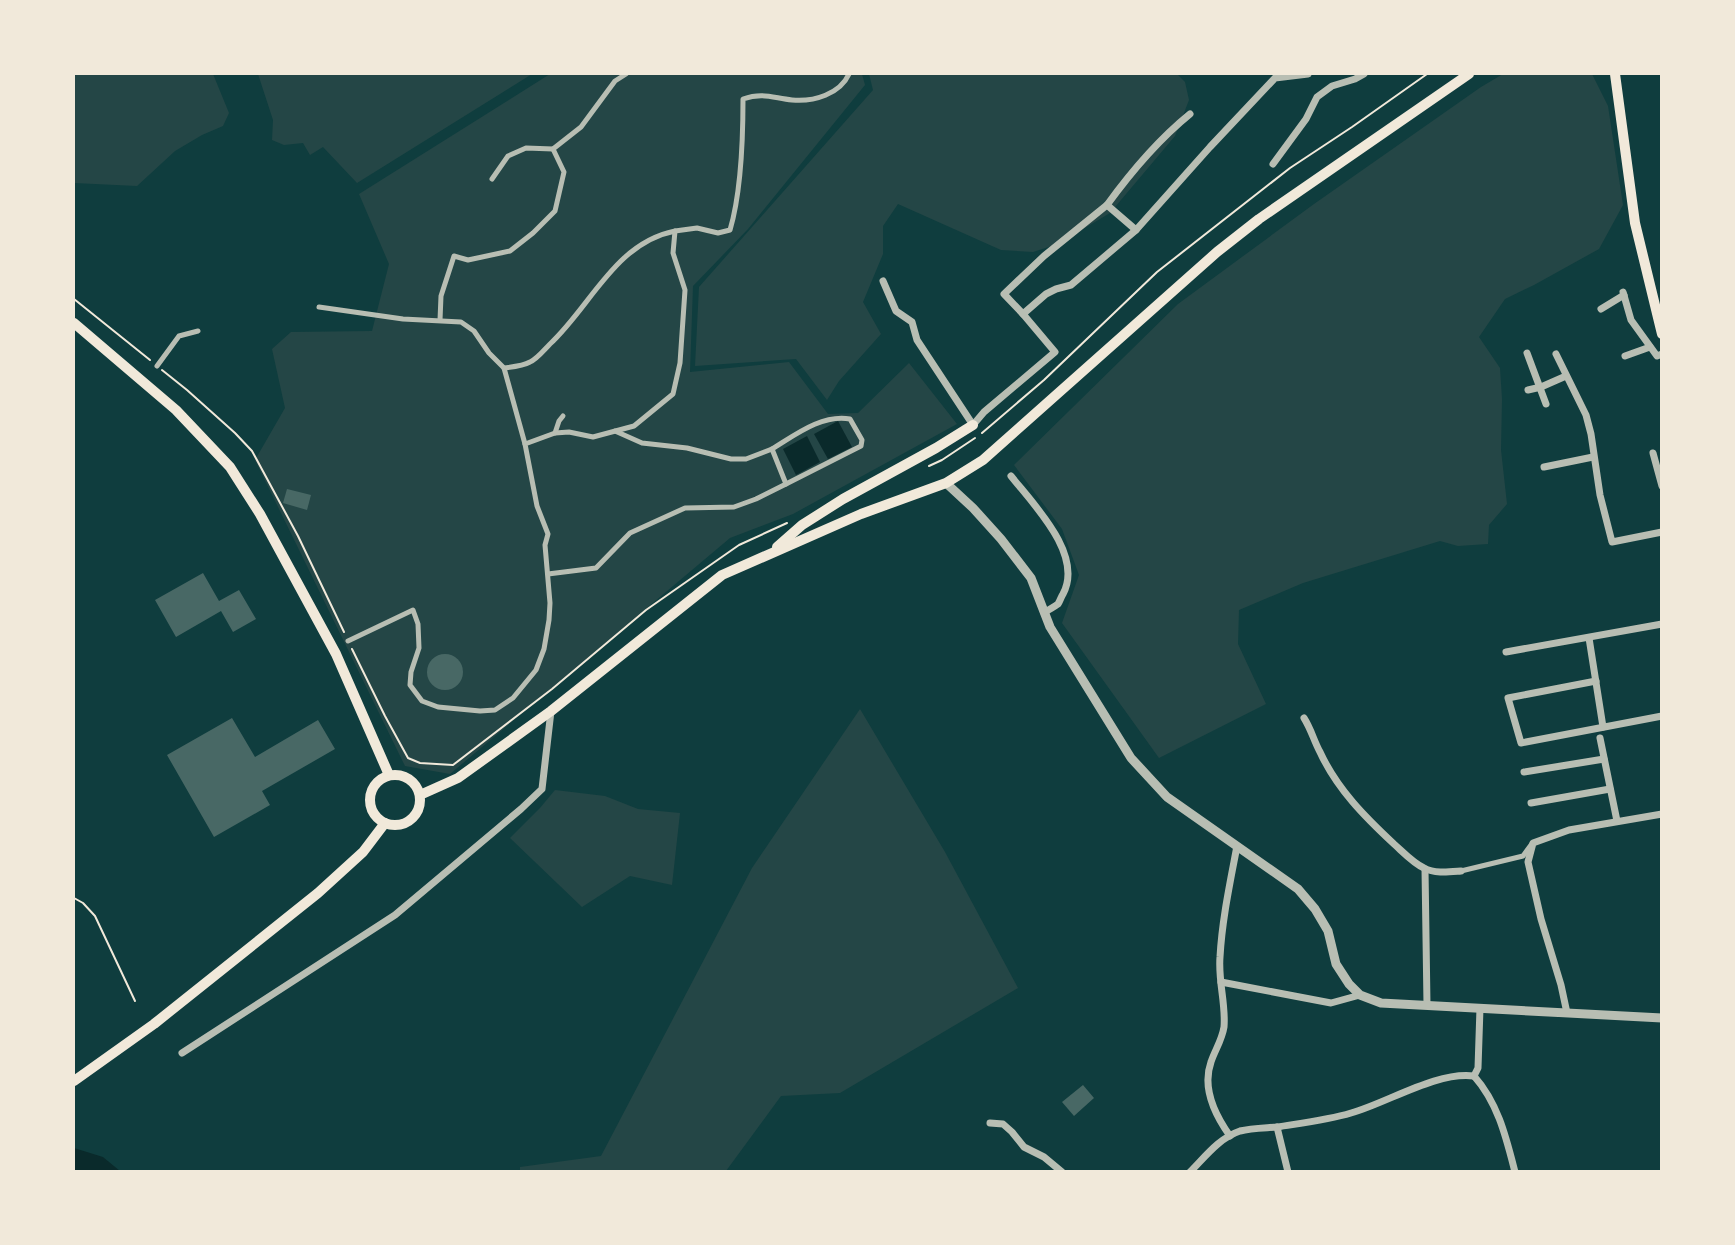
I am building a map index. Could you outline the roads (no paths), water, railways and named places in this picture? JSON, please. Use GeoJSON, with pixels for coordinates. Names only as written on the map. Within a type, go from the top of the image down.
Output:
{"type":"FeatureCollection","features":[{"type":"Feature","properties":{"kind":"main road"},"geometry":{"type":"LineString","coordinates":[[420,795],[458,778],[551,711],[722,575],[861,514],[946,483],[983,460],[1259,219],[1469,74]]}},
{"type":"Feature","properties":{"kind":"main road"},"geometry":{"type":"LineString","coordinates":[[1615,74],[1635,223],[1661,334]]}},
{"type":"Feature","properties":{"kind":"main road"},"geometry":{"type":"LineString","coordinates":[[74,323],[176,410],[230,467],[260,514],[336,654],[389,775]]}},
{"type":"Feature","properties":{"kind":"main road"},"geometry":{"type":"LineString","coordinates":[[769,554],[802,525],[843,499],[973,425]]}},
{"type":"Feature","properties":{"kind":"main road"},"geometry":{"type":"LineString","coordinates":[[397,774],[412,780],[420,795],[421,803],[413,819],[397,825],[385,823],[374,815],[371,807],[371,791],[375,784],[389,775],[397,774]]}},
{"type":"Feature","properties":{"kind":"main road"},"geometry":{"type":"LineString","coordinates":[[74,1081],[154,1024],[318,893],[363,852],[385,823]]}},
{"type":"Feature","properties":{"kind":"street"},"geometry":{"type":"LineString","coordinates":[[492,179],[508,156],[526,148],[553,149],[581,127],[615,81],[626,74]]}},
{"type":"Feature","properties":{"kind":"street"},"geometry":{"type":"LineString","coordinates":[[503,369],[530,362],[556,338],[613,268],[660,234],[697,228],[718,233],[730,230],[735,215],[741,155],[743,99],[769,95],[794,100],[828,96],[849,74]]}},
{"type":"Feature","properties":{"kind":"street"},"geometry":{"type":"LineString","coordinates":[[1023,314],[1046,294],[1071,285],[1136,230],[1273,76],[1308,74]]}},
{"type":"Feature","properties":{"kind":"street"},"geometry":{"type":"LineString","coordinates":[[1273,163],[1306,119],[1317,97],[1332,86],[1364,74]]}},
{"type":"Feature","properties":{"kind":"street"},"geometry":{"type":"LineString","coordinates":[[883,281],[896,312],[912,322],[917,340],[973,425],[984,412],[1055,352],[1004,294],[1044,256],[1107,205],[1129,176],[1173,128],[1190,114]]}},
{"type":"Feature","properties":{"kind":"street"},"geometry":{"type":"LineString","coordinates":[[440,320],[441,296],[454,256],[468,260],[510,251],[555,211],[564,172],[553,149]]}},
{"type":"Feature","properties":{"kind":"street"},"geometry":{"type":"LineString","coordinates":[[1107,205],[1136,230]]}},
{"type":"Feature","properties":{"kind":"street"},"geometry":{"type":"LineString","coordinates":[[525,444],[555,433],[569,432],[593,437],[634,426],[673,394],[680,363],[685,290],[673,253],[675,231]]}},
{"type":"Feature","properties":{"kind":"street"},"geometry":{"type":"LineString","coordinates":[[1601,309],[1623,293],[1631,320],[1657,356],[1661,354]]}},
{"type":"Feature","properties":{"kind":"street"},"geometry":{"type":"LineString","coordinates":[[319,307],[403,318],[461,322],[474,331],[503,369],[525,444],[537,506],[548,534],[545,545],[549,620],[544,649],[536,670],[513,698],[495,710],[439,707],[422,701],[411,685],[411,672],[419,648],[418,624],[413,610],[348,641]]}},
{"type":"Feature","properties":{"kind":"street"},"geometry":{"type":"LineString","coordinates":[[157,366],[179,336],[198,331]]}},
{"type":"Feature","properties":{"kind":"street"},"geometry":{"type":"LineString","coordinates":[[1625,356],[1650,347]]}},
{"type":"Feature","properties":{"kind":"street"},"geometry":{"type":"LineString","coordinates":[[1527,353],[1546,404]]}},
{"type":"Feature","properties":{"kind":"street"},"geometry":{"type":"LineString","coordinates":[[1556,354],[1586,415],[1600,495],[1612,542],[1661,532]]}},
{"type":"Feature","properties":{"kind":"street"},"geometry":{"type":"LineString","coordinates":[[1528,390],[1566,376]]}},
{"type":"Feature","properties":{"kind":"street"},"geometry":{"type":"LineString","coordinates":[[555,433],[563,416]]}},
{"type":"Feature","properties":{"kind":"street"},"geometry":{"type":"LineString","coordinates":[[548,574],[596,568],[630,533],[685,508],[734,507],[756,499],[861,446],[862,440],[849,419],[840,417],[818,423],[772,449],[746,459],[731,459],[687,448],[642,443],[615,431]]}},
{"type":"Feature","properties":{"kind":"street"},"geometry":{"type":"LineString","coordinates":[[772,449],[786,484]]}},
{"type":"Feature","properties":{"kind":"street"},"geometry":{"type":"LineString","coordinates":[[1653,453],[1661,486]]}},
{"type":"Feature","properties":{"kind":"street"},"geometry":{"type":"LineString","coordinates":[[1544,467],[1593,457]]}},
{"type":"Feature","properties":{"kind":"street"},"geometry":{"type":"LineString","coordinates":[[1011,476],[1063,548],[1069,570],[1067,587],[1058,604],[1044,613]]}},
{"type":"Feature","properties":{"kind":"street"},"geometry":{"type":"LineString","coordinates":[[946,483],[973,508],[1031,578],[1050,627],[1131,758],[1167,797],[1298,889],[1315,909],[1328,931],[1336,964],[1360,995],[1381,1003],[1661,1018]]}},
{"type":"Feature","properties":{"kind":"street"},"geometry":{"type":"LineString","coordinates":[[1506,652],[1661,624]]}},
{"type":"Feature","properties":{"kind":"street"},"geometry":{"type":"LineString","coordinates":[[1589,638],[1603,727]]}},
{"type":"Feature","properties":{"kind":"street"},"geometry":{"type":"LineString","coordinates":[[1596,681],[1508,698],[1521,743],[1661,716]]}},
{"type":"Feature","properties":{"kind":"street"},"geometry":{"type":"LineString","coordinates":[[182,1053],[396,915],[521,809],[542,789],[551,711]]}},
{"type":"Feature","properties":{"kind":"street"},"geometry":{"type":"LineString","coordinates":[[1304,718],[1320,752],[1352,802],[1406,856],[1425,869],[1446,873],[1461,871],[1523,856],[1533,843],[1569,830],[1661,814]]}},
{"type":"Feature","properties":{"kind":"street"},"geometry":{"type":"LineString","coordinates":[[1600,738],[1617,821]]}},
{"type":"Feature","properties":{"kind":"street"},"geometry":{"type":"LineString","coordinates":[[1524,772],[1604,759]]}},
{"type":"Feature","properties":{"kind":"street"},"geometry":{"type":"LineString","coordinates":[[1531,803],[1610,789]]}},
{"type":"Feature","properties":{"kind":"street"},"geometry":{"type":"LineString","coordinates":[[1533,843],[1528,862],[1567,1013]]}},
{"type":"Feature","properties":{"kind":"street"},"geometry":{"type":"LineString","coordinates":[[1230,1136],[1219,1121],[1210,1097],[1207,1073],[1224,1028],[1219,959],[1237,846]]}},
{"type":"Feature","properties":{"kind":"street"},"geometry":{"type":"LineString","coordinates":[[1425,869],[1427,1005]]}},
{"type":"Feature","properties":{"kind":"street"},"geometry":{"type":"LineString","coordinates":[[1221,982],[1331,1003],[1360,995]]}},
{"type":"Feature","properties":{"kind":"street"},"geometry":{"type":"LineString","coordinates":[[1474,1076],[1478,1068],[1480,1009]]}},
{"type":"Feature","properties":{"kind":"street"},"geometry":{"type":"LineString","coordinates":[[1190,1171],[1215,1147],[1241,1131],[1352,1113],[1441,1080],[1474,1076]]}},
{"type":"Feature","properties":{"kind":"street"},"geometry":{"type":"LineString","coordinates":[[1474,1076],[1483,1087],[1503,1128],[1515,1171]]}},
{"type":"Feature","properties":{"kind":"street"},"geometry":{"type":"LineString","coordinates":[[990,1123],[1003,1124],[1024,1147],[1044,1157],[1062,1171]]}},
{"type":"Feature","properties":{"kind":"street"},"geometry":{"type":"LineString","coordinates":[[1277,1127],[1288,1171]]}}]}
